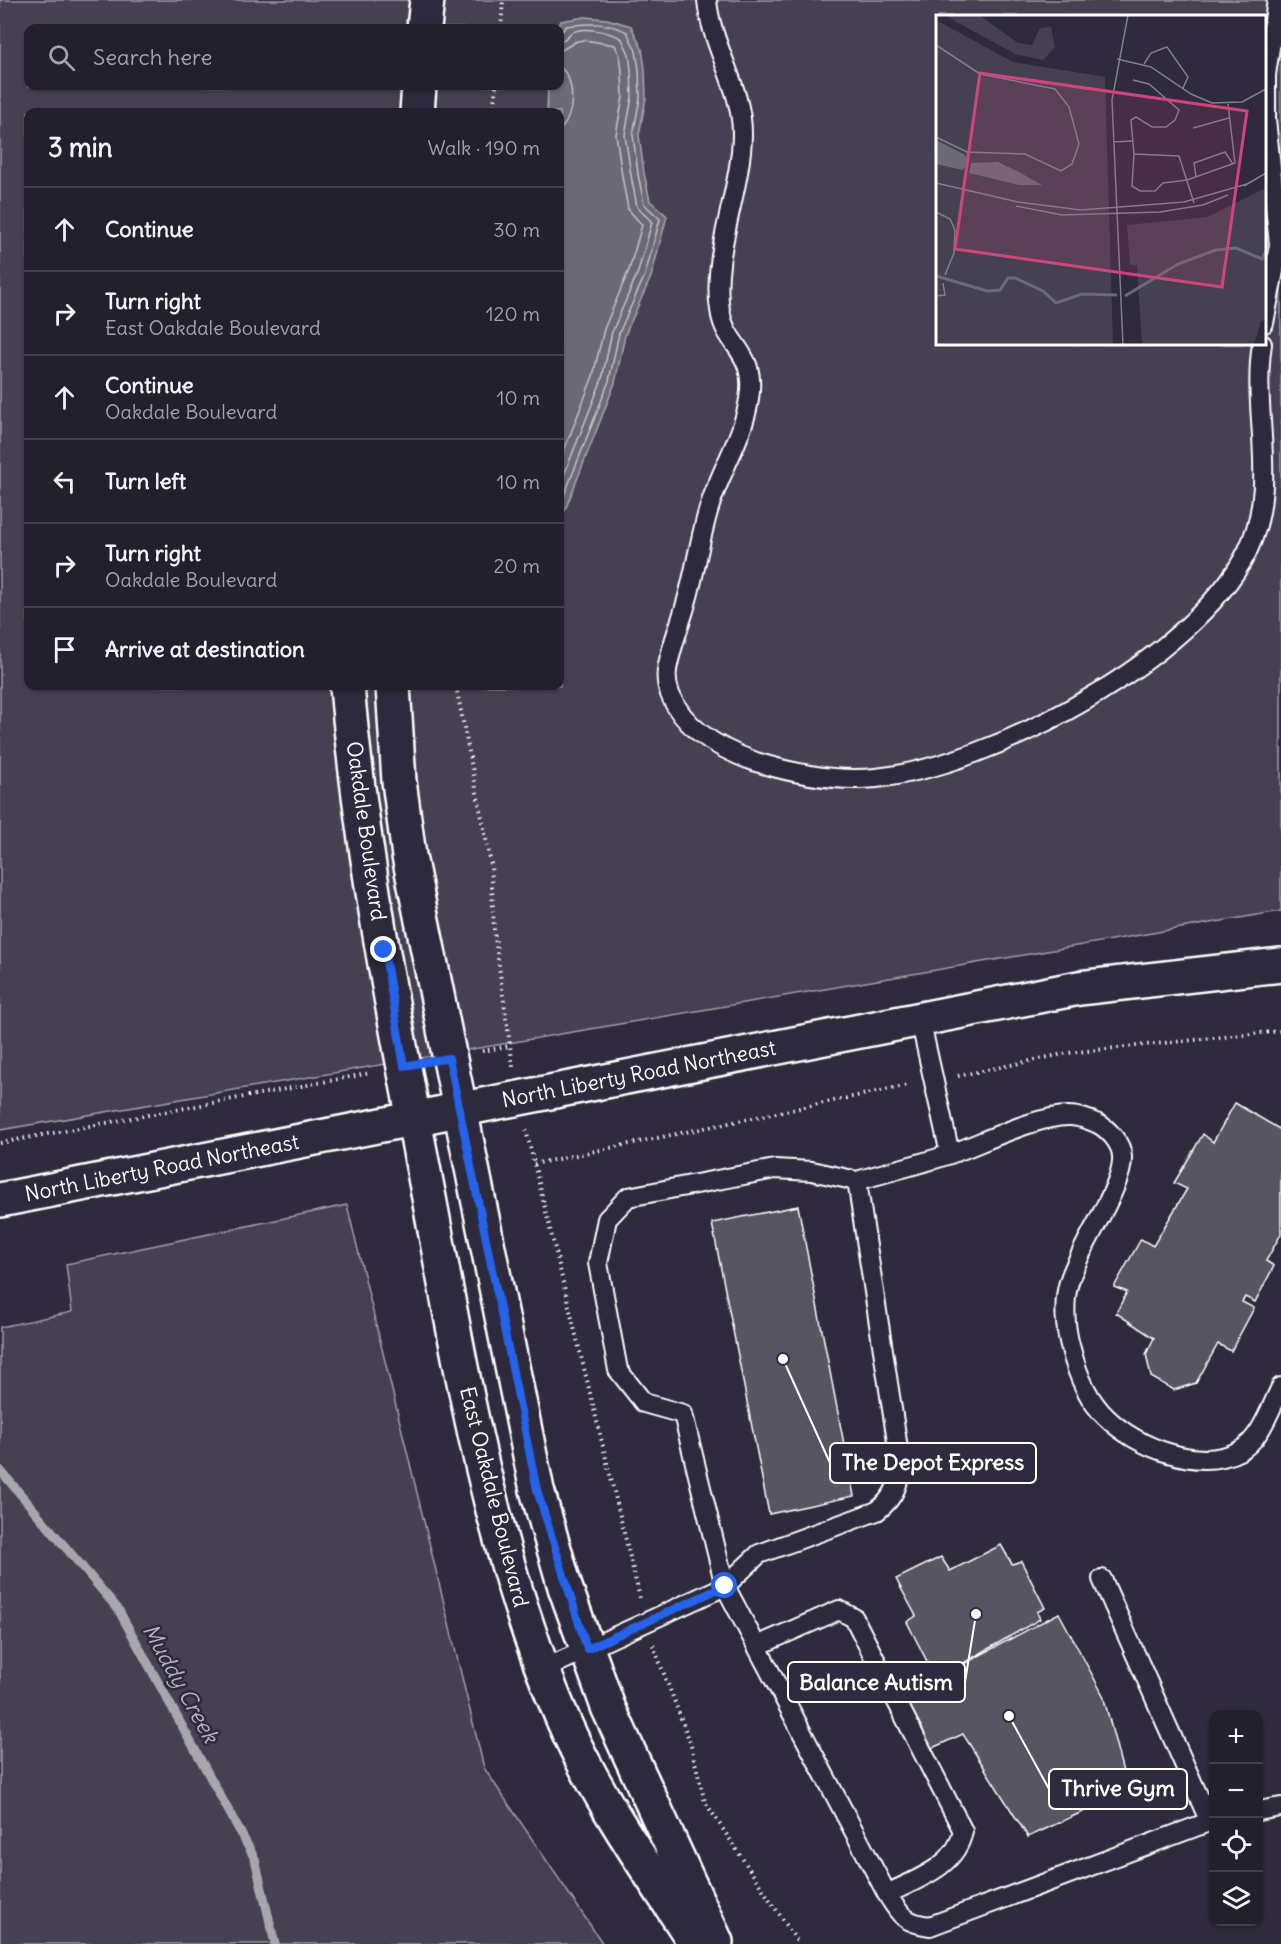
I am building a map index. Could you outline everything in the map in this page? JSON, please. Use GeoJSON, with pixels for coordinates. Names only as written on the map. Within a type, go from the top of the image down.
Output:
{"type":"FeatureCollection","features":[{"type":"Feature","properties":{"kind":"main road"},"geometry":{"type":"LineString","coordinates":[[424,24],[427,0]]}},
{"type":"Feature","properties":{"kind":"main road"},"geometry":{"type":"LineString","coordinates":[[417,108],[419,90]]}},
{"type":"Feature","properties":{"kind":"main road","name":"Oakdale Boulevard"},"geometry":{"type":"LineString","coordinates":[[347,690],[367,850],[414,1118]]}},
{"type":"Feature","properties":{"kind":"main road","name":"Oakdale Boulevard"},"geometry":{"type":"LineString","coordinates":[[393,690],[399,781],[409,856],[459,1109]]}},
{"type":"Feature","properties":{"kind":"main road","name":"North Liberty Road Northeast"},"geometry":{"type":"LineString","coordinates":[[0,1200],[1080,988],[1281,965]]}},
{"type":"Feature","properties":{"kind":"main road","name":"East Oakdale Boulevard"},"geometry":{"type":"LineString","coordinates":[[459,1109],[537,1490],[587,1649],[608,1707],[717,1944]]}},
{"type":"Feature","properties":{"kind":"main road","name":"East Oakdale Boulevard"},"geometry":{"type":"LineString","coordinates":[[414,1118],[472,1425],[503,1553],[564,1721],[599,1795],[696,1944]]}},
{"type":"Feature","properties":{"kind":"lane"},"geometry":{"type":"LineString","coordinates":[[707,0],[708,16],[737,104],[742,130],[740,162],[726,224],[718,296],[720,315],[729,334],[748,362],[751,382],[749,403],[709,506],[687,601],[666,676],[671,696],[683,716],[700,733],[727,752],[811,776],[874,778],[911,772],[945,764],[997,746],[1038,727],[1129,672],[1191,624],[1222,590],[1246,552],[1261,516],[1264,444],[1259,394],[1262,345]]}},
{"type":"Feature","properties":{"kind":"lane"},"geometry":{"type":"LineString","coordinates":[[1266,313],[1279,245],[1266,119],[1266,75],[1277,0]]}},
{"type":"Feature","properties":{"kind":"lane"},"geometry":{"type":"LineString","coordinates":[[920,1019],[950,1154]]}},
{"type":"Feature","properties":{"kind":"lane"},"geometry":{"type":"LineString","coordinates":[[1209,1821],[930,1926],[911,1923],[898,1912],[725,1586],[682,1414],[644,1403],[618,1370],[598,1263],[607,1219],[628,1197],[775,1169],[812,1171],[857,1180],[950,1154],[1037,1122],[1070,1116],[1097,1123],[1116,1139],[1122,1157],[1117,1181],[1078,1256],[1068,1284],[1065,1313],[1070,1349],[1083,1385],[1106,1417],[1142,1443],[1170,1454],[1217,1458],[1240,1451],[1254,1438],[1281,1387]]}},
{"type":"Feature","properties":{"kind":"lane"},"geometry":{"type":"LineString","coordinates":[[544,1669],[725,1586],[759,1554],[877,1511],[890,1501],[900,1481],[900,1461],[857,1180]]}},
{"type":"Feature","properties":{"kind":"lane"},"geometry":{"type":"LineString","coordinates":[[1102,1579],[1210,1818]]}},
{"type":"Feature","properties":{"kind":"lane"},"geometry":{"type":"LineString","coordinates":[[757,1646],[838,1610],[854,1618],[963,1831],[961,1842],[942,1866],[887,1894]]}},
{"type":"Feature","properties":{"kind":"lane"},"geometry":{"type":"LineString","coordinates":[[1263,1810],[1281,1807]]}},
{"type":"Feature","properties":{"kind":"path"},"geometry":{"type":"LineString","coordinates":[[501,24],[502,0]]}},
{"type":"Feature","properties":{"kind":"path"},"geometry":{"type":"LineString","coordinates":[[493,108],[496,90]]}},
{"type":"Feature","properties":{"kind":"path"},"geometry":{"type":"LineString","coordinates":[[534,1164],[1068,1053],[1281,1031]]}},
{"type":"Feature","properties":{"kind":"path"},"geometry":{"type":"LineString","coordinates":[[449,1058],[510,1046]]}},
{"type":"Feature","properties":{"kind":"path"},"geometry":{"type":"LineString","coordinates":[[0,1143],[404,1066]]}},
{"type":"Feature","properties":{"kind":"shaded area"},"geometry":{"type":"Polygon","coordinates":[[[0,0],[1281,0],[1281,911],[0,1130],[0,0]]]}},
{"type":"Feature","properties":{"kind":"shaded area"},"geometry":{"type":"Polygon","coordinates":[[[347,1205],[484,1768],[603,1944],[0,1944],[0,1327],[72,1312],[66,1264],[347,1205]]]}},
{"type":"Feature","properties":{"kind":"water"},"geometry":{"type":"Polygon","coordinates":[[[585,17],[607,19],[631,26],[642,49],[645,69],[646,98],[639,135],[644,173],[650,201],[667,216],[651,277],[625,335],[615,383],[564,513],[564,108],[547,108],[548,90],[564,90],[564,24],[560,24],[561,21],[585,17]]]}},
{"type":"Feature","properties":{"kind":"building"},"geometry":{"type":"Polygon","coordinates":[[[1235,1103],[1281,1130],[1281,1234],[1266,1261],[1274,1266],[1255,1302],[1245,1297],[1242,1302],[1254,1308],[1231,1351],[1218,1344],[1196,1383],[1174,1390],[1151,1377],[1146,1354],[1154,1338],[1116,1313],[1127,1292],[1114,1287],[1141,1239],[1153,1246],[1187,1189],[1174,1183],[1203,1134],[1213,1142],[1235,1103]]]}},
{"type":"Feature","properties":{"kind":"building"},"geometry":{"type":"Polygon","coordinates":[[[798,1206],[854,1496],[769,1514],[712,1223],[798,1206]]]}},
{"type":"Feature","properties":{"kind":"building"},"geometry":{"type":"Polygon","coordinates":[[[1001,1545],[1012,1564],[1021,1561],[1045,1608],[1037,1612],[1040,1619],[936,1679],[907,1622],[916,1616],[896,1579],[941,1557],[950,1571],[1001,1545]]]}},
{"type":"Feature","properties":{"kind":"building"},"geometry":{"type":"Polygon","coordinates":[[[1059,1613],[1103,1695],[1128,1791],[1028,1837],[963,1734],[930,1749],[900,1698],[1059,1613]]]}},
{"type":"Feature","properties":{"kind":"waterway","name":"Muddy Creek"},"geometry":{"type":"LineString","coordinates":[[0,1470],[118,1609],[255,1859],[275,1944]]}},
{"type":"Feature","properties":{"kind":"place","name":"The Depot Express"},"geometry":{"type":"Point","coordinates":[783,1359]}},
{"type":"Feature","properties":{"kind":"place","name":"Balance Autism"},"geometry":{"type":"Point","coordinates":[976,1614]}},
{"type":"Feature","properties":{"kind":"place","name":"Thrive Gym"},"geometry":{"type":"Point","coordinates":[1009,1716]}},
{"type":"Feature","properties":{"kind":"route"},"geometry":{"type":"LineString","coordinates":[[384,950],[404,1066],[449,1058],[513,1383],[537,1490],[565,1587],[587,1649],[725,1586]]}}]}
